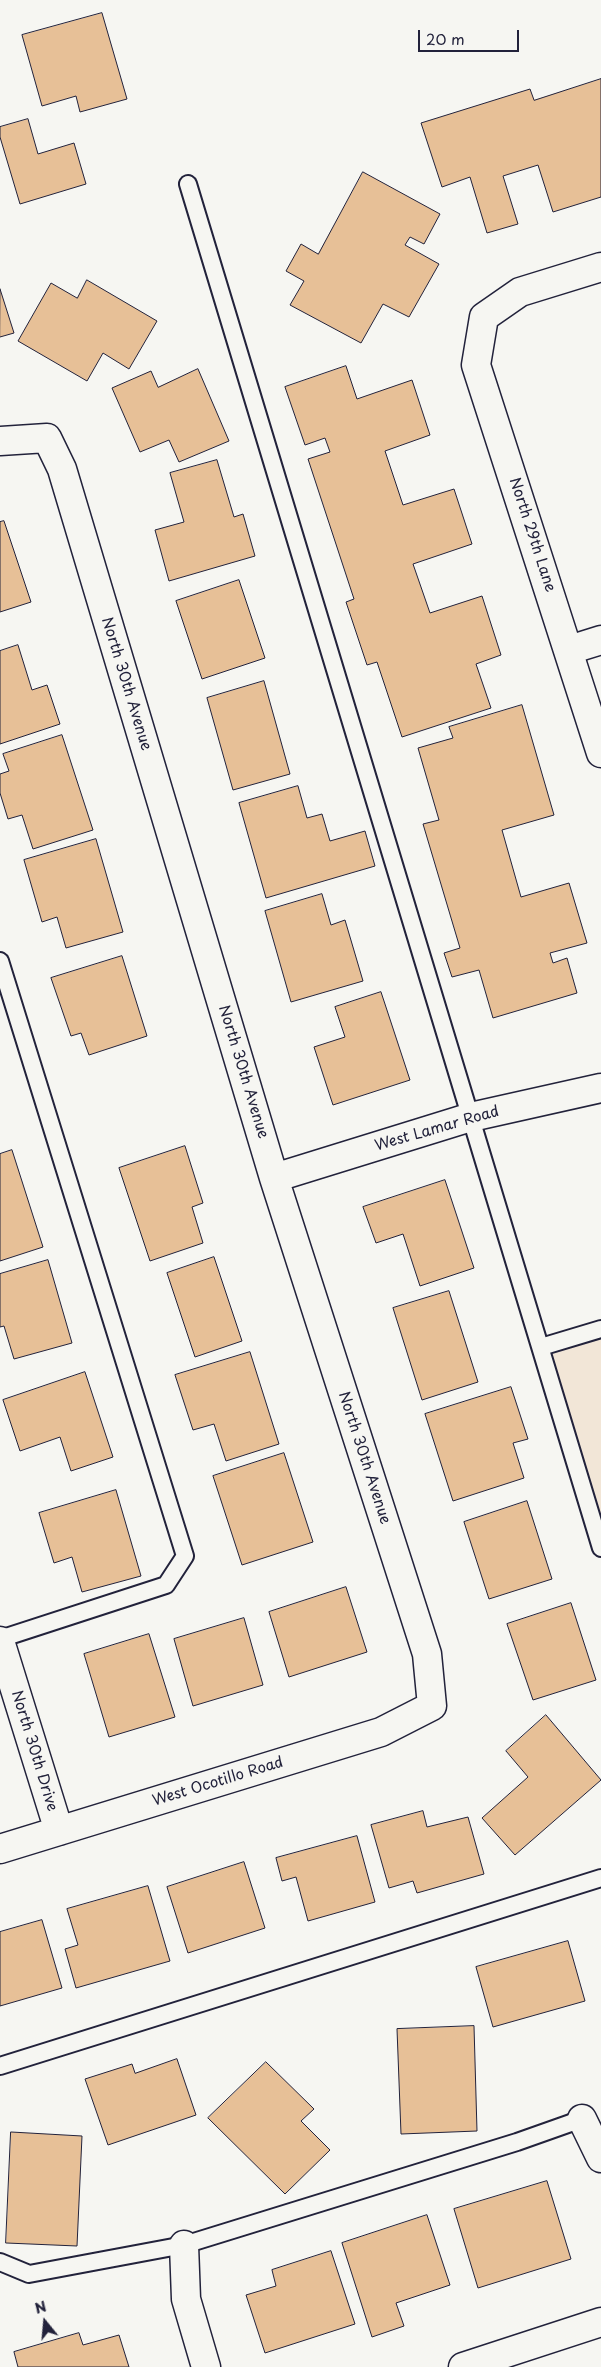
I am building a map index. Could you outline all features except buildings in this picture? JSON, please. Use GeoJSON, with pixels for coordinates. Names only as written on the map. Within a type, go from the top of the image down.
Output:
{"type":"FeatureCollection","features":[{"type":"Feature","properties":{"kind":"street","name":"North 29th Lane"},"geometry":{"type":"LineString","coordinates":[[601,267],[520,292],[484,317],[476,365],[601,753]]}},
{"type":"Feature","properties":{"kind":"street","name":"North 30th Avenue"},"geometry":{"type":"LineString","coordinates":[[0,441],[47,438],[62,469],[274,1178],[427,1654],[432,1706]]}},
{"type":"Feature","properties":{"kind":"street"},"geometry":{"type":"LineString","coordinates":[[569,650],[601,640]]}},
{"type":"Feature","properties":{"kind":"street","name":"West Lamar Road"},"geometry":{"type":"LineString","coordinates":[[274,1178],[472,1117],[601,1088]]}},
{"type":"Feature","properties":{"kind":"street","name":"North 30th Drive"},"geometry":{"type":"LineString","coordinates":[[0,1640],[59,1831]]}},
{"type":"Feature","properties":{"kind":"street","name":"West Ocotillo Road"},"geometry":{"type":"LineString","coordinates":[[0,1849],[381,1732],[432,1706]]}},
{"type":"Feature","properties":{"kind":"street"},"geometry":{"type":"LineString","coordinates":[[582,2120],[601,2158]]}},
{"type":"Feature","properties":{"kind":"street"},"geometry":{"type":"LineString","coordinates":[[184,2245],[186,2300],[206,2367]]}},
{"type":"Feature","properties":{"kind":"street"},"geometry":{"type":"LineString","coordinates":[[463,2367],[601,2322]]}},
{"type":"Feature","properties":{"kind":"lane"},"geometry":{"type":"LineString","coordinates":[[188,184],[601,1548]]}},
{"type":"Feature","properties":{"kind":"lane"},"geometry":{"type":"LineString","coordinates":[[0,961],[185,1556],[166,1586],[0,1640]]}},
{"type":"Feature","properties":{"kind":"lane"},"geometry":{"type":"LineString","coordinates":[[541,1347],[601,1329]]}},
{"type":"Feature","properties":{"kind":"lane"},"geometry":{"type":"LineString","coordinates":[[0,2066],[601,1878]]}},
{"type":"Feature","properties":{"kind":"lane"},"geometry":{"type":"LineString","coordinates":[[0,2262],[29,2274],[184,2245],[517,2142],[582,2120]]}},
{"type":"Feature","properties":{"kind":"shaded area"},"geometry":{"type":"Polygon","coordinates":[[[601,1329],[601,1548],[541,1347],[601,1329]]]}}]}
